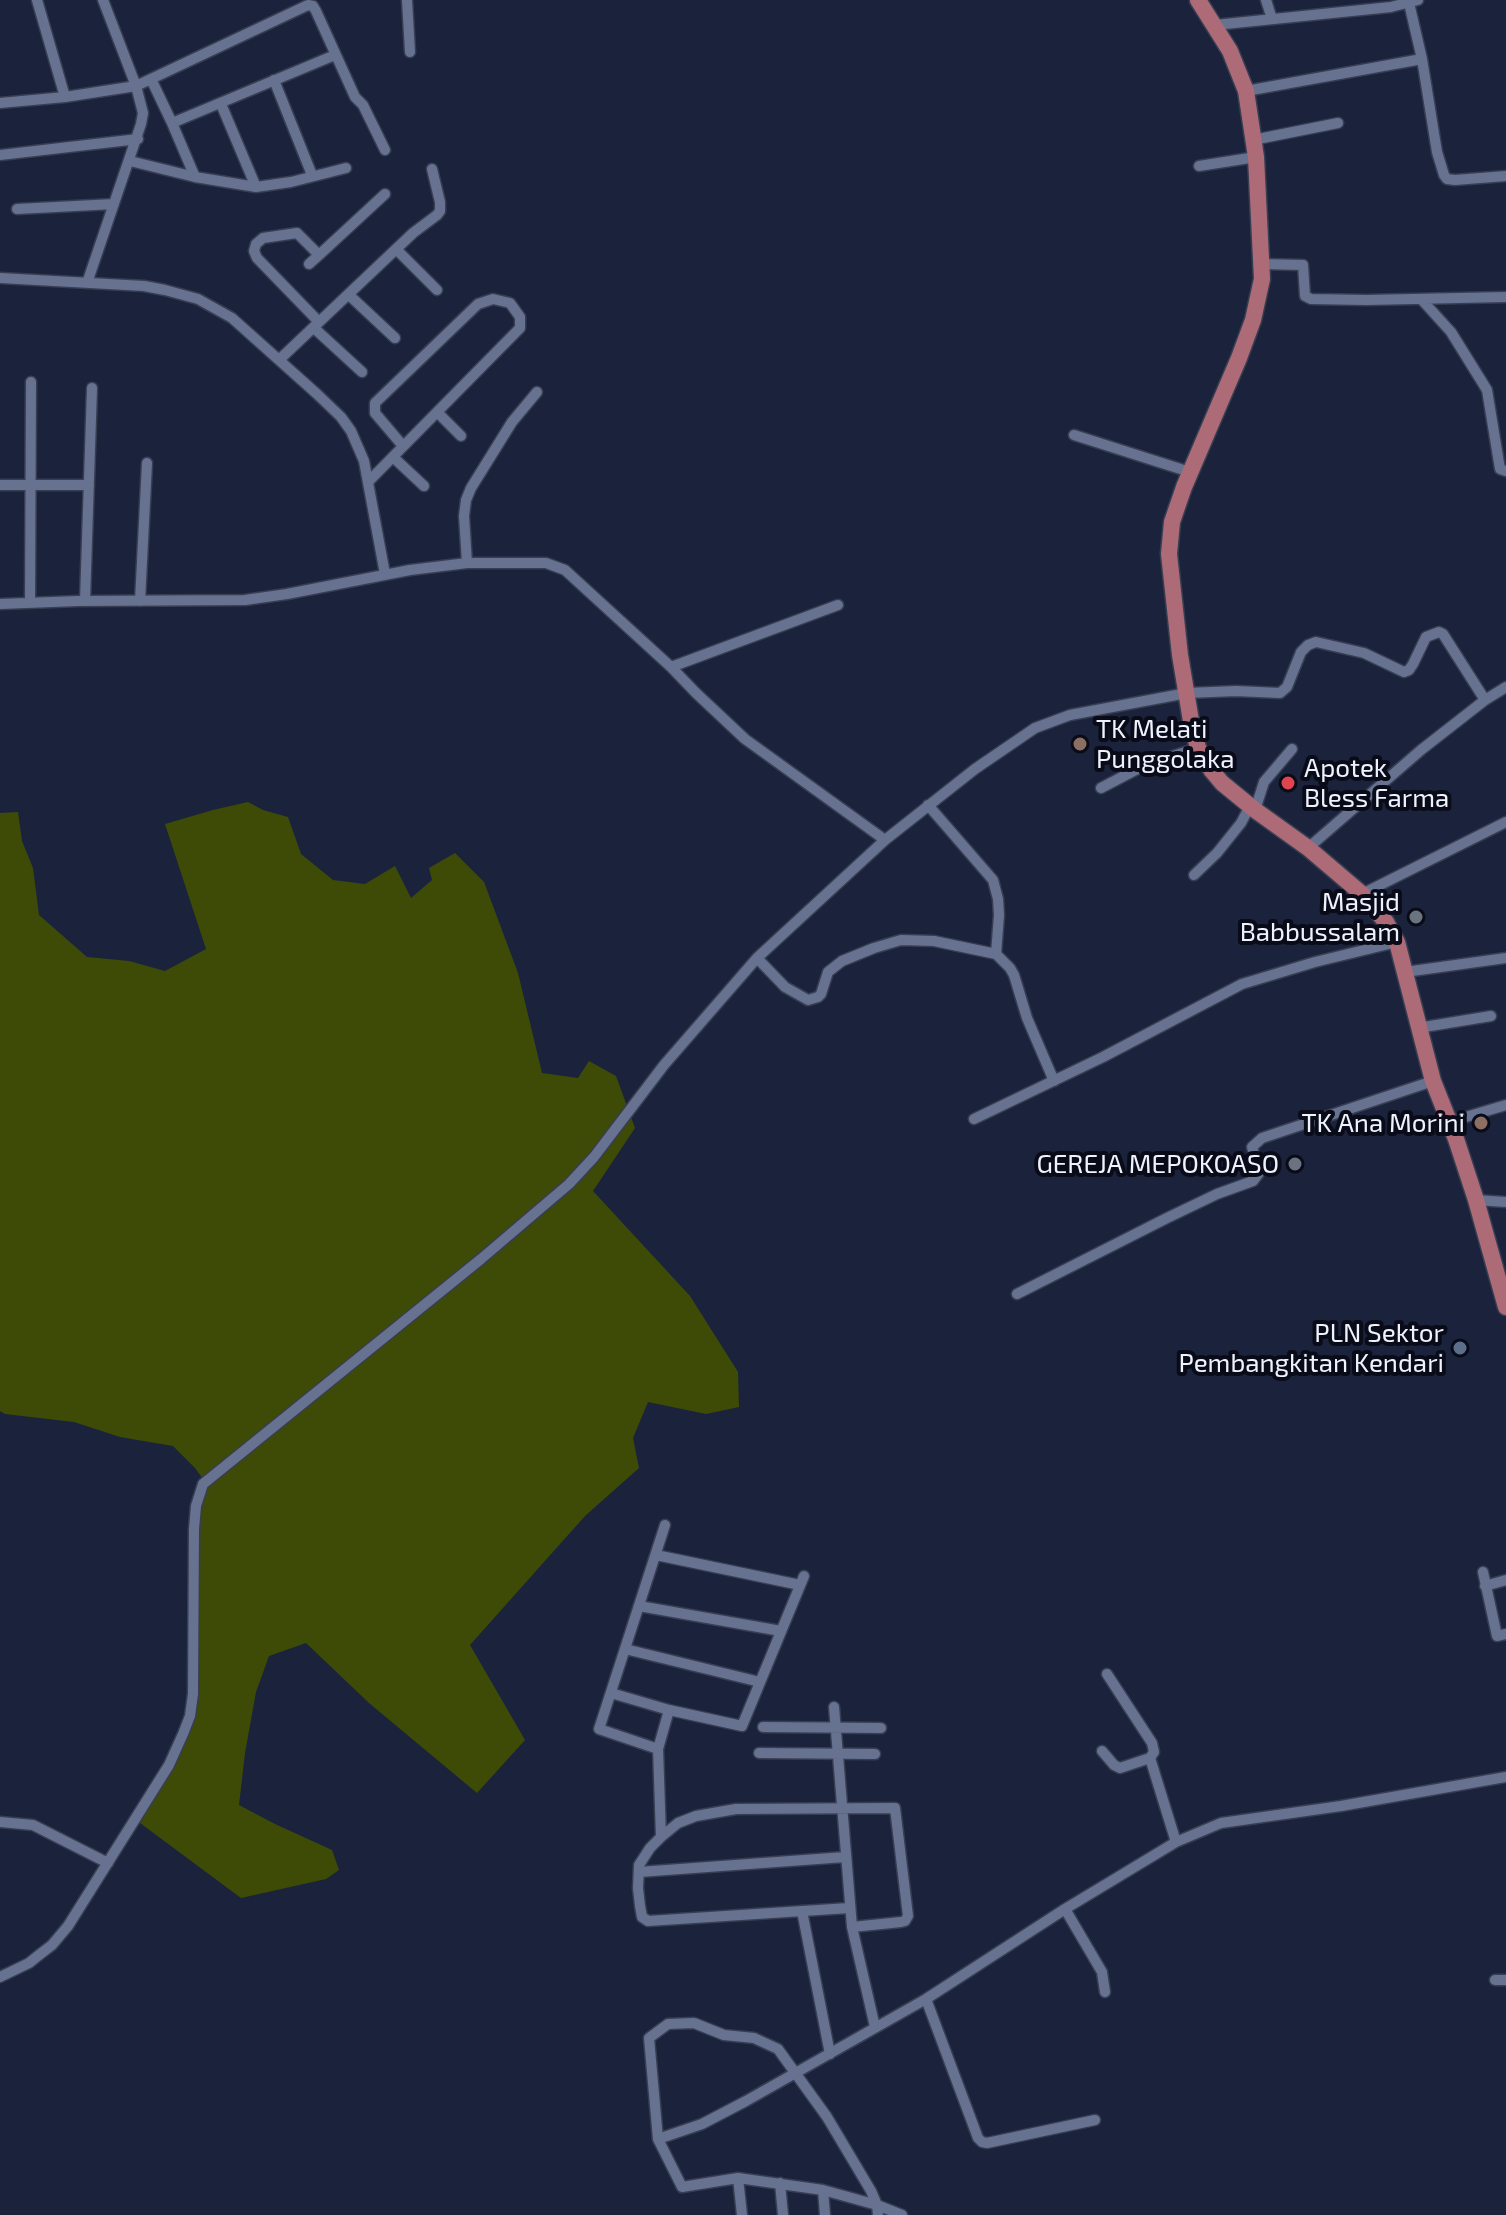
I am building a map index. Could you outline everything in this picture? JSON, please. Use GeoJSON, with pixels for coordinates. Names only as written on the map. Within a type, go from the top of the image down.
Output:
{"type":"FeatureCollection","features":[{"type":"Feature","properties":{"kind":"highway"},"geometry":{"type":"LineString","coordinates":[[1198,0],[1230,51],[1246,91],[1254,148],[1262,279],[1253,320],[1239,358],[1174,512],[1169,546],[1180,655],[1191,721],[1198,748],[1222,783],[1308,848],[1362,894],[1386,922],[1397,942],[1433,1081],[1476,1200],[1506,1307]]}},
{"type":"Feature","properties":{"kind":"street"},"geometry":{"type":"LineString","coordinates":[[37,0],[65,97]]}},
{"type":"Feature","properties":{"kind":"street"},"geometry":{"type":"LineString","coordinates":[[87,283],[138,139],[143,113],[136,86],[103,0]]}},
{"type":"Feature","properties":{"kind":"street"},"geometry":{"type":"LineString","coordinates":[[407,0],[410,52]]}},
{"type":"Feature","properties":{"kind":"street"},"geometry":{"type":"LineString","coordinates":[[1266,0],[1272,19]]}},
{"type":"Feature","properties":{"kind":"street"},"geometry":{"type":"LineString","coordinates":[[1215,25],[1408,2],[1422,59],[1437,152],[1445,177],[1455,180],[1506,176]]}},
{"type":"Feature","properties":{"kind":"street"},"geometry":{"type":"LineString","coordinates":[[0,103],[136,86],[311,5],[355,97],[363,105],[385,150]]}},
{"type":"Feature","properties":{"kind":"street"},"geometry":{"type":"LineString","coordinates":[[172,123],[335,55]]}},
{"type":"Feature","properties":{"kind":"street"},"geometry":{"type":"LineString","coordinates":[[1246,91],[1422,59]]}},
{"type":"Feature","properties":{"kind":"street"},"geometry":{"type":"LineString","coordinates":[[151,79],[195,177]]}},
{"type":"Feature","properties":{"kind":"street"},"geometry":{"type":"LineString","coordinates":[[274,80],[312,175]]}},
{"type":"Feature","properties":{"kind":"street"},"geometry":{"type":"LineString","coordinates":[[221,104],[256,187]]}},
{"type":"Feature","properties":{"kind":"street"},"geometry":{"type":"LineString","coordinates":[[1199,166],[1338,123]]}},
{"type":"Feature","properties":{"kind":"street"},"geometry":{"type":"LineString","coordinates":[[0,155],[138,139]]}},
{"type":"Feature","properties":{"kind":"street"},"geometry":{"type":"LineString","coordinates":[[130,161],[195,177],[256,187],[346,168]]}},
{"type":"Feature","properties":{"kind":"street"},"geometry":{"type":"LineString","coordinates":[[280,359],[440,211],[432,169]]}},
{"type":"Feature","properties":{"kind":"street"},"geometry":{"type":"LineString","coordinates":[[309,264],[385,194]]}},
{"type":"Feature","properties":{"kind":"street"},"geometry":{"type":"LineString","coordinates":[[17,209],[114,204]]}},
{"type":"Feature","properties":{"kind":"street"},"geometry":{"type":"LineString","coordinates":[[319,255],[301,235],[293,232],[263,238],[254,251],[316,325],[362,372]]}},
{"type":"Feature","properties":{"kind":"street"},"geometry":{"type":"LineString","coordinates":[[397,250],[437,290]]}},
{"type":"Feature","properties":{"kind":"street"},"geometry":{"type":"LineString","coordinates":[[1262,264],[1303,265],[1305,296],[1308,298],[1422,300],[1506,297]]}},
{"type":"Feature","properties":{"kind":"street"},"geometry":{"type":"LineString","coordinates":[[0,278],[144,286],[198,299],[232,318],[280,359],[341,417],[351,431],[359,445],[368,482],[385,574]]}},
{"type":"Feature","properties":{"kind":"street"},"geometry":{"type":"LineString","coordinates":[[349,295],[395,338]]}},
{"type":"Feature","properties":{"kind":"street"},"geometry":{"type":"LineString","coordinates":[[368,482],[520,328],[518,311],[510,303],[493,299],[478,304],[375,403],[375,413],[403,446]]}},
{"type":"Feature","properties":{"kind":"street"},"geometry":{"type":"LineString","coordinates":[[1422,300],[1457,342],[1487,390],[1500,469],[1506,471]]}},
{"type":"Feature","properties":{"kind":"street"},"geometry":{"type":"LineString","coordinates":[[30,603],[31,382]]}},
{"type":"Feature","properties":{"kind":"street"},"geometry":{"type":"LineString","coordinates":[[85,601],[92,388]]}},
{"type":"Feature","properties":{"kind":"street"},"geometry":{"type":"LineString","coordinates":[[467,563],[466,500],[512,422],[537,392]]}},
{"type":"Feature","properties":{"kind":"street"},"geometry":{"type":"LineString","coordinates":[[437,412],[461,436]]}},
{"type":"Feature","properties":{"kind":"street"},"geometry":{"type":"LineString","coordinates":[[1074,435],[1190,472]]}},
{"type":"Feature","properties":{"kind":"street"},"geometry":{"type":"LineString","coordinates":[[393,457],[424,486]]}},
{"type":"Feature","properties":{"kind":"street"},"geometry":{"type":"LineString","coordinates":[[140,601],[147,463]]}},
{"type":"Feature","properties":{"kind":"street"},"geometry":{"type":"LineString","coordinates":[[0,485],[89,485]]}},
{"type":"Feature","properties":{"kind":"street"},"geometry":{"type":"LineString","coordinates":[[0,604],[264,599],[385,574],[467,563],[546,563],[565,570],[745,739],[885,840]]}},
{"type":"Feature","properties":{"kind":"street"},"geometry":{"type":"LineString","coordinates":[[671,667],[838,605]]}},
{"type":"Feature","properties":{"kind":"street"},"geometry":{"type":"LineString","coordinates":[[0,1977],[29,1963],[52,1945],[68,1926],[169,1765],[190,1716],[193,1694],[194,1529],[196,1506],[203,1484],[569,1184],[594,1157],[664,1065],[757,958],[885,840],[1024,735],[1052,721],[1080,712],[1187,693],[1280,693],[1287,687],[1301,652],[1316,642],[1364,653],[1404,672],[1413,664],[1426,637],[1439,632],[1485,700]]}},
{"type":"Feature","properties":{"kind":"street"},"geometry":{"type":"LineString","coordinates":[[1308,848],[1365,797],[1485,700],[1506,687]]}},
{"type":"Feature","properties":{"kind":"street"},"geometry":{"type":"LineString","coordinates":[[1101,788],[1145,765],[1198,748]]}},
{"type":"Feature","properties":{"kind":"street"},"geometry":{"type":"LineString","coordinates":[[1194,875],[1217,853],[1253,808],[1264,782],[1292,749]]}},
{"type":"Feature","properties":{"kind":"street"},"geometry":{"type":"LineString","coordinates":[[928,805],[993,880],[999,915],[996,954]]}},
{"type":"Feature","properties":{"kind":"street"},"geometry":{"type":"LineString","coordinates":[[1362,894],[1506,822]]}},
{"type":"Feature","properties":{"kind":"street"},"geometry":{"type":"LineString","coordinates":[[757,958],[785,987],[808,1000],[821,994],[828,972],[842,961],[901,940],[934,941],[996,954],[1014,975],[1027,1018],[1054,1081]]}},
{"type":"Feature","properties":{"kind":"street"},"geometry":{"type":"LineString","coordinates":[[974,1119],[1103,1057],[1242,984],[1302,965],[1397,942]]}},
{"type":"Feature","properties":{"kind":"street"},"geometry":{"type":"LineString","coordinates":[[1405,972],[1506,958]]}},
{"type":"Feature","properties":{"kind":"street"},"geometry":{"type":"LineString","coordinates":[[1418,1028],[1491,1016]]}},
{"type":"Feature","properties":{"kind":"street"},"geometry":{"type":"LineString","coordinates":[[1017,1294],[1217,1194],[1253,1181],[1259,1173],[1252,1147],[1262,1138],[1433,1081]]}},
{"type":"Feature","properties":{"kind":"street"},"geometry":{"type":"LineString","coordinates":[[1449,1122],[1506,1105]]}},
{"type":"Feature","properties":{"kind":"street"},"geometry":{"type":"LineString","coordinates":[[1476,1200],[1506,1202]]}},
{"type":"Feature","properties":{"kind":"street"},"geometry":{"type":"LineString","coordinates":[[658,1749],[599,1729],[665,1525]]}},
{"type":"Feature","properties":{"kind":"street"},"geometry":{"type":"LineString","coordinates":[[611,1693],[742,1726],[802,1581],[656,1555]]}},
{"type":"Feature","properties":{"kind":"street"},"geometry":{"type":"LineString","coordinates":[[1483,1572],[1497,1636],[1506,1634]]}},
{"type":"Feature","properties":{"kind":"street"},"geometry":{"type":"LineString","coordinates":[[1485,1586],[1506,1580]]}},
{"type":"Feature","properties":{"kind":"street"},"geometry":{"type":"LineString","coordinates":[[639,1606],[781,1631]]}},
{"type":"Feature","properties":{"kind":"street"},"geometry":{"type":"LineString","coordinates":[[625,1649],[760,1682]]}},
{"type":"Feature","properties":{"kind":"street"},"geometry":{"type":"LineString","coordinates":[[1102,1751],[1120,1768],[1150,1758],[1154,1752],[1149,1736],[1107,1674]]}},
{"type":"Feature","properties":{"kind":"street"},"geometry":{"type":"LineString","coordinates":[[834,1707],[849,1908],[875,2027]]}},
{"type":"Feature","properties":{"kind":"street"},"geometry":{"type":"LineString","coordinates":[[661,1837],[658,1749],[669,1710]]}},
{"type":"Feature","properties":{"kind":"street"},"geometry":{"type":"LineString","coordinates":[[763,1727],[881,1728]]}},
{"type":"Feature","properties":{"kind":"street"},"geometry":{"type":"LineString","coordinates":[[759,1753],[875,1754]]}},
{"type":"Feature","properties":{"kind":"street"},"geometry":{"type":"LineString","coordinates":[[1150,1758],[1176,1842]]}},
{"type":"Feature","properties":{"kind":"street"},"geometry":{"type":"LineString","coordinates":[[658,2139],[722,2114],[926,1999],[1176,1842],[1238,1819],[1341,1806],[1506,1777]]}},
{"type":"Feature","properties":{"kind":"street"},"geometry":{"type":"LineString","coordinates":[[849,1908],[648,1921],[642,1917],[639,1872],[642,1859],[661,1837],[678,1823],[696,1816],[736,1809],[895,1808],[908,1916],[901,1922],[852,1927]]}},
{"type":"Feature","properties":{"kind":"street"},"geometry":{"type":"LineString","coordinates":[[0,1822],[33,1825],[108,1863]]}},
{"type":"Feature","properties":{"kind":"street"},"geometry":{"type":"LineString","coordinates":[[639,1872],[845,1857]]}},
{"type":"Feature","properties":{"kind":"street"},"geometry":{"type":"LineString","coordinates":[[1065,1909],[1102,1972],[1105,1992]]}},
{"type":"Feature","properties":{"kind":"street"},"geometry":{"type":"LineString","coordinates":[[802,1911],[830,2054]]}},
{"type":"Feature","properties":{"kind":"street"},"geometry":{"type":"LineString","coordinates":[[926,1999],[982,2142],[1095,2120]]}},
{"type":"Feature","properties":{"kind":"street"},"geometry":{"type":"LineString","coordinates":[[878,2210],[871,2191],[827,2117],[778,2049],[754,2038],[724,2035],[694,2023],[668,2024],[649,2038],[658,2139],[682,2187],[738,2178],[780,2183],[823,2190],[878,2210],[902,2215]]}},
{"type":"Feature","properties":{"kind":"street"},"geometry":{"type":"LineString","coordinates":[[738,2178],[742,2215]]}},
{"type":"Feature","properties":{"kind":"street"},"geometry":{"type":"LineString","coordinates":[[780,2183],[783,2215]]}},
{"type":"Feature","properties":{"kind":"street"},"geometry":{"type":"LineString","coordinates":[[823,2190],[825,2215]]}},
{"type":"Feature","properties":{"kind":"green space"},"geometry":{"type":"Polygon","coordinates":[[[248,802],[288,817],[301,854],[333,880],[365,884],[395,866],[411,898],[432,880],[429,868],[455,853],[484,882],[518,973],[542,1073],[578,1078],[589,1061],[616,1076],[635,1128],[593,1191],[690,1296],[738,1372],[739,1407],[706,1414],[648,1402],[633,1438],[639,1468],[585,1516],[470,1645],[525,1740],[477,1793],[369,1703],[306,1643],[269,1656],[256,1692],[239,1805],[332,1850],[339,1870],[326,1879],[241,1898],[140,1823],[173,1766],[195,1716],[198,1695],[199,1529],[201,1507],[208,1486],[173,1446],[120,1437],[74,1422],[0,1411],[0,813],[18,812],[22,841],[33,868],[39,915],[87,957],[129,961],[165,971],[206,949],[165,824],[248,802]]]}},
{"type":"Feature","properties":{"kind":"place","name":"TK Melati Punggolaka"},"geometry":{"type":"Point","coordinates":[1080,744]}},
{"type":"Feature","properties":{"kind":"place","name":"Apotek Bless Farma"},"geometry":{"type":"Point","coordinates":[1288,783]}},
{"type":"Feature","properties":{"kind":"place","name":"Masjid Babbussalam"},"geometry":{"type":"Point","coordinates":[1416,917]}},
{"type":"Feature","properties":{"kind":"place","name":"TK Ana Morini"},"geometry":{"type":"Point","coordinates":[1481,1123]}},
{"type":"Feature","properties":{"kind":"place","name":"GEREJA MEPOKOASO"},"geometry":{"type":"Point","coordinates":[1295,1164]}},
{"type":"Feature","properties":{"kind":"place","name":"PLN Sektor Pembangkitan Kendari"},"geometry":{"type":"Point","coordinates":[1460,1348]}}]}
